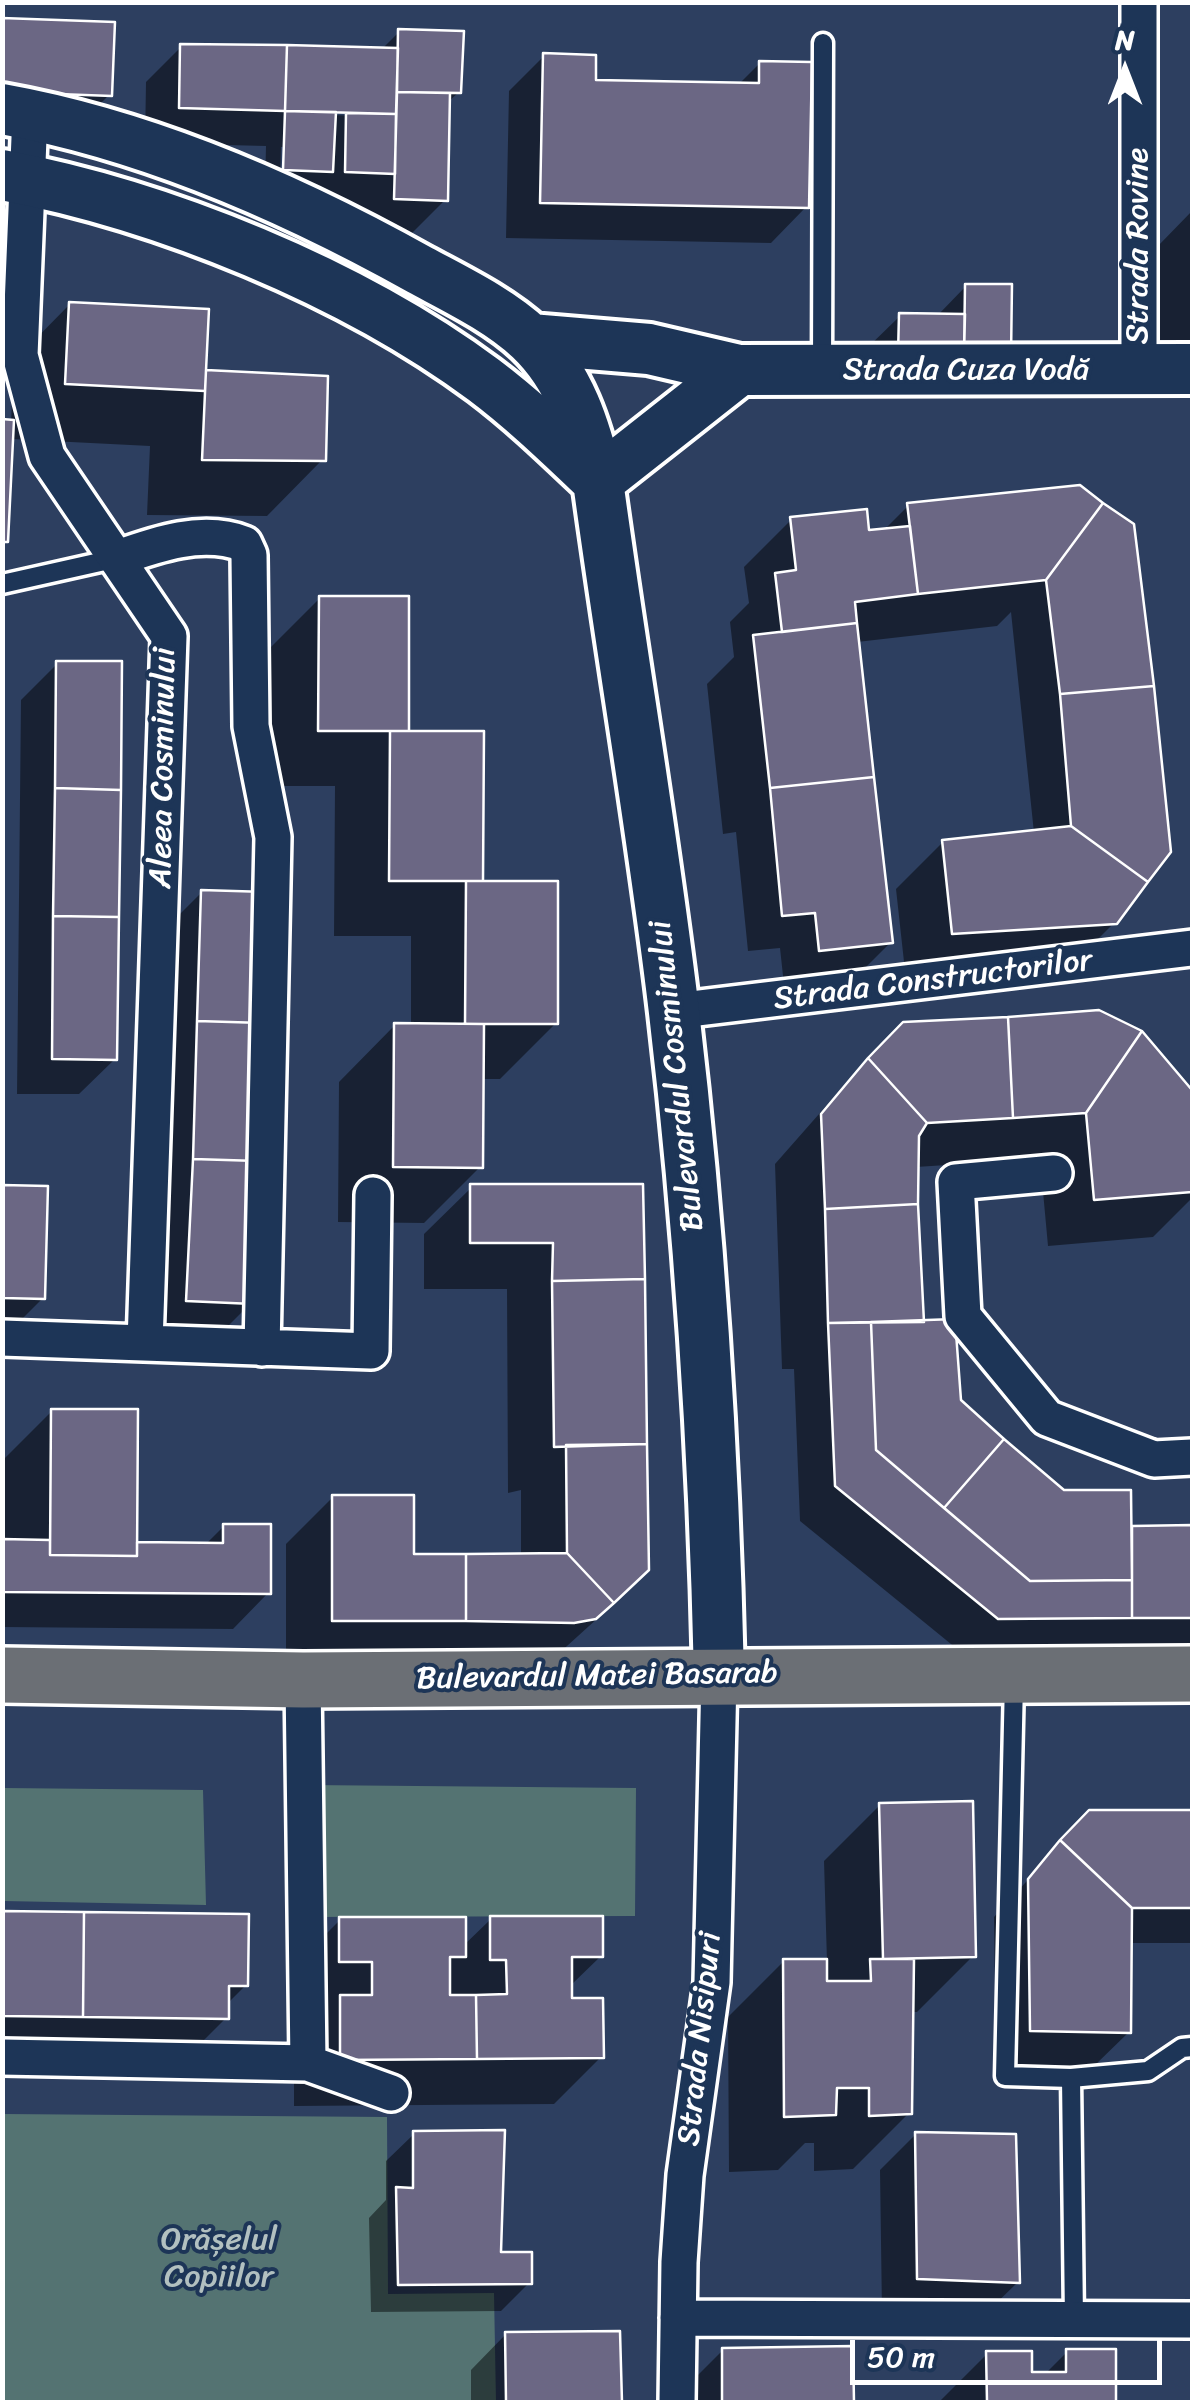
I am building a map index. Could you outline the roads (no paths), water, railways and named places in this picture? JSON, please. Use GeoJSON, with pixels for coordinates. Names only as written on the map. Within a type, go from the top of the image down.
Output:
{"type":"FeatureCollection","features":[{"type":"Feature","properties":{"kind":"main road","name":"Bulevardul Matei Basarab"},"geometry":{"type":"LineString","coordinates":[[2,1676],[302,1680],[1192,1674]]}},
{"type":"Feature","properties":{"kind":"street","name":"Strada Rovine"},"geometry":{"type":"LineString","coordinates":[[1139,2],[1140,370]]}},
{"type":"Feature","properties":{"kind":"street","name":"Aleea Cosminului"},"geometry":{"type":"LineString","coordinates":[[16,112],[14,177],[20,355],[47,456],[170,636],[145,1343]]}},
{"type":"Feature","properties":{"kind":"street","name":"Bulevardul Cosminului"},"geometry":{"type":"LineString","coordinates":[[16,112],[118,139],[273,195],[364,238],[459,292],[530,339],[554,369],[578,411],[598,480],[674,1011],[702,1330],[718,1676]]}},
{"type":"Feature","properties":{"kind":"street"},"geometry":{"type":"LineString","coordinates":[[14,177],[178,224],[319,282],[424,339],[484,380],[598,480],[739,370]]}},
{"type":"Feature","properties":{"kind":"street","name":"Strada Cuza Vodă"},"geometry":{"type":"LineString","coordinates":[[530,339],[649,349],[739,370],[1192,370]]}},
{"type":"Feature","properties":{"kind":"street"},"geometry":{"type":"LineString","coordinates":[[118,558],[172,540],[196,539],[233,540],[244,544],[249,556],[250,726],[273,836],[262,1348]]}},
{"type":"Feature","properties":{"kind":"street","name":"Strada Constructorilor"},"geometry":{"type":"LineString","coordinates":[[674,1011],[1192,948]]}},
{"type":"Feature","properties":{"kind":"street"},"geometry":{"type":"LineString","coordinates":[[1054,1173],[956,1182],[962,1316],[1047,1418],[1154,1458],[1192,1457]]}},
{"type":"Feature","properties":{"kind":"street"},"geometry":{"type":"LineString","coordinates":[[2,1338],[371,1350],[373,1195]]}},
{"type":"Feature","properties":{"kind":"street","name":"Strada Nisipuri"},"geometry":{"type":"LineString","coordinates":[[676,2402],[685,2175],[712,1982],[718,1676]]}},
{"type":"Feature","properties":{"kind":"street"},"geometry":{"type":"LineString","coordinates":[[302,1680],[308,2063]]}},
{"type":"Feature","properties":{"kind":"street"},"geometry":{"type":"LineString","coordinates":[[2,2056],[308,2063],[391,2093]]}},
{"type":"Feature","properties":{"kind":"street"},"geometry":{"type":"LineString","coordinates":[[678,2318],[1192,2320]]}},
{"type":"Feature","properties":{"kind":"lane"},"geometry":{"type":"LineString","coordinates":[[822,371],[824,43]]}},
{"type":"Feature","properties":{"kind":"lane"},"geometry":{"type":"LineString","coordinates":[[2,584],[118,558]]}},
{"type":"Feature","properties":{"kind":"lane"},"geometry":{"type":"LineString","coordinates":[[1014,1675],[1005,2076],[1070,2078],[1148,2071],[1182,2048],[1192,2047]]}},
{"type":"Feature","properties":{"kind":"lane"},"geometry":{"type":"LineString","coordinates":[[1070,2078],[1074,2320]]}},
{"type":"Feature","properties":{"kind":"park label","name":"Orășelul Copiilor"},"geometry":{"type":"Point","coordinates":[219,2260]}}]}
